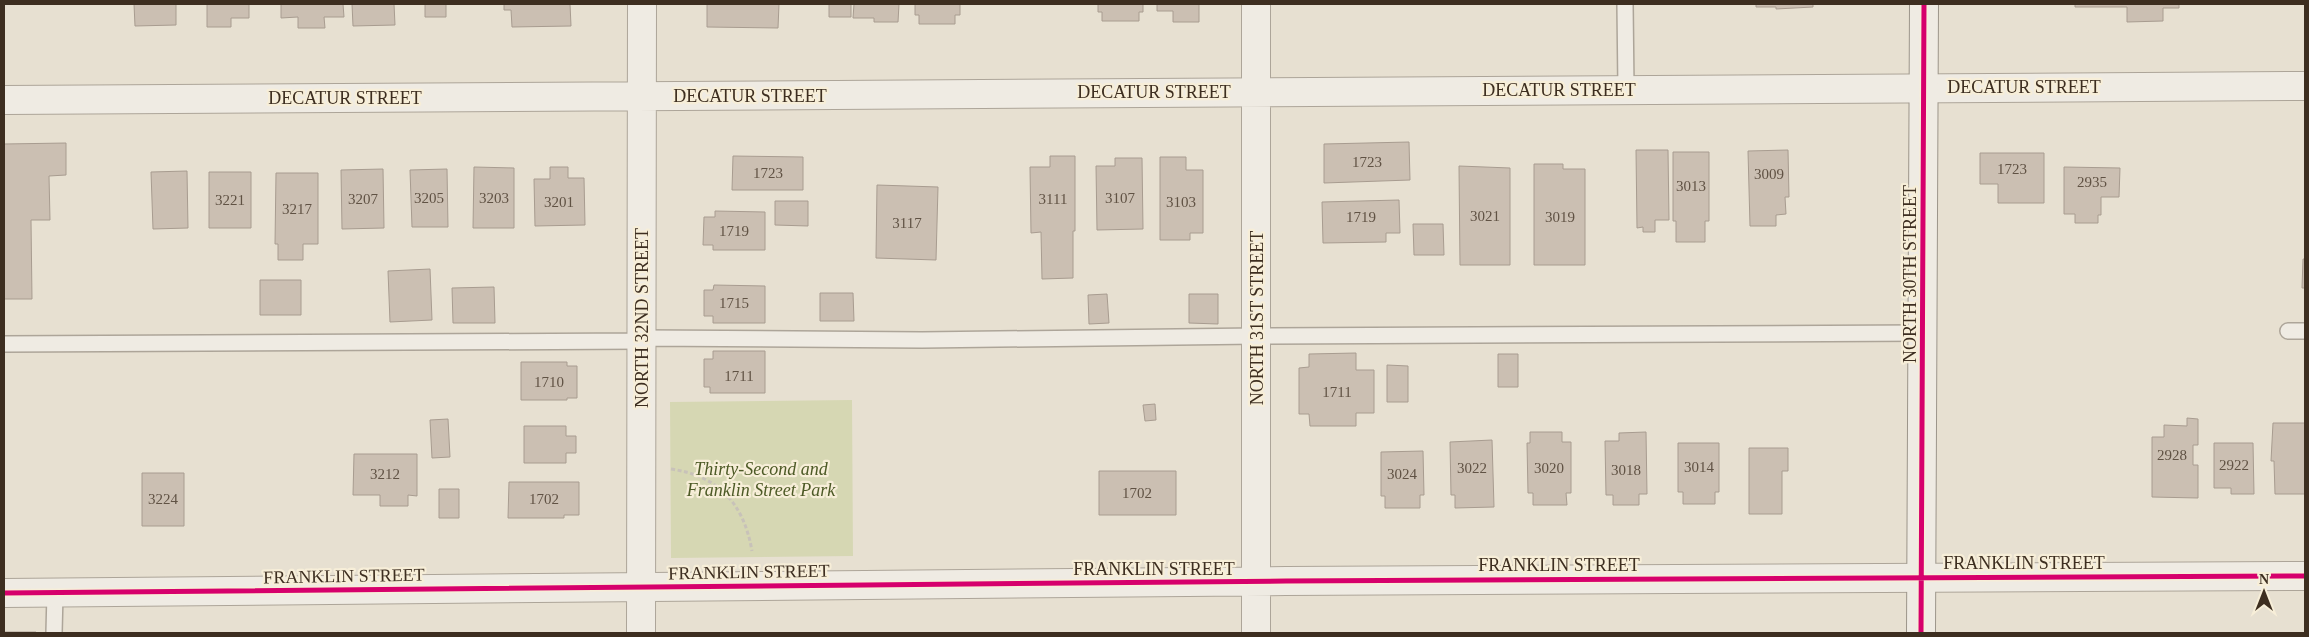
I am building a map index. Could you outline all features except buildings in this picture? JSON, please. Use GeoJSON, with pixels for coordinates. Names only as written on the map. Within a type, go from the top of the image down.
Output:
{"type":"FeatureCollection","features":[{"type":"Feature","properties":{"kind":"street","name":"NORTH 32ND STREET"},"geometry":{"type":"LineString","coordinates":[[641,633],[642,4]]}},
{"type":"Feature","properties":{"kind":"street","name":"NORTH 31ST STREET"},"geometry":{"type":"LineString","coordinates":[[1256,4],[1256,633]]}},
{"type":"Feature","properties":{"kind":"street","name":"NORTH 30TH STREET"},"geometry":{"type":"LineString","coordinates":[[1921,633],[1923,577],[1924,4]]}},
{"type":"Feature","properties":{"kind":"street","name":"DECATUR STREET"},"geometry":{"type":"LineString","coordinates":[[4,100],[2305,86]]}},
{"type":"Feature","properties":{"kind":"street","name":"FRANKLIN STREET"},"geometry":{"type":"LineString","coordinates":[[4,593],[1923,577],[2305,576]]}},
{"type":"Feature","properties":{"kind":"lane"},"geometry":{"type":"LineString","coordinates":[[1626,4],[1626,89]]}},
{"type":"Feature","properties":{"kind":"lane"},"geometry":{"type":"LineString","coordinates":[[2288,331],[2305,331]]}},
{"type":"Feature","properties":{"kind":"lane"},"geometry":{"type":"LineString","coordinates":[[4,344],[1924,333]]}},
{"type":"Feature","properties":{"kind":"lane"},"geometry":{"type":"LineString","coordinates":[[54,633],[55,592]]}},
{"type":"Feature","properties":{"kind":"path"},"geometry":{"type":"LineString","coordinates":[[668,469],[697,475],[722,490],[741,513],[749,533],[752,551]]}},
{"type":"Feature","properties":{"kind":"green space","name":"Thirty-Second and Franklin Street Park"},"geometry":{"type":"Polygon","coordinates":[[[852,400],[853,556],[671,558],[670,402],[852,400]]]}},
{"type":"Feature","properties":{"kind":"cycle path"},"geometry":{"type":"LineString","coordinates":[[1921,633],[1924,4]]}},
{"type":"Feature","properties":{"kind":"cycle path"},"geometry":{"type":"LineString","coordinates":[[4,593],[1286,581],[2305,576]]}}]}
